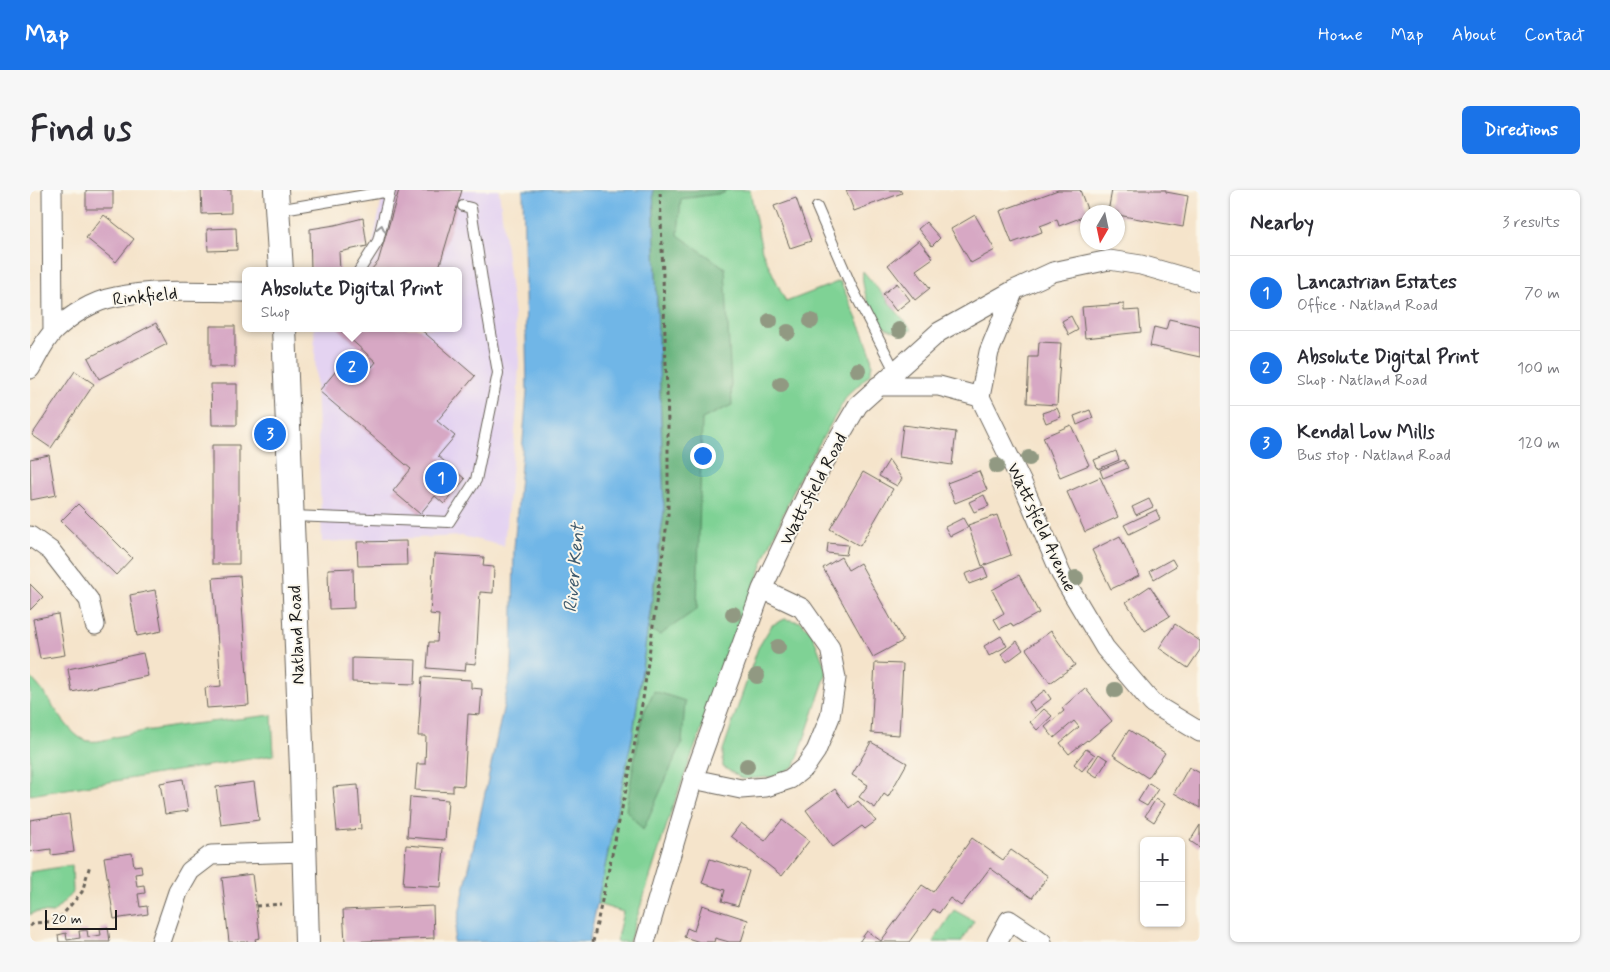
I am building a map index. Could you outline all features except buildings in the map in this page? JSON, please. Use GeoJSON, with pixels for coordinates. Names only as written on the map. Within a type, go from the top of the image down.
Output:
{"type":"FeatureCollection","features":[{"type":"Feature","properties":{"kind":"street"},"geometry":{"type":"LineString","coordinates":[[52,190],[53,332]]}},
{"type":"Feature","properties":{"kind":"street"},"geometry":{"type":"LineString","coordinates":[[277,200],[281,267]]}},
{"type":"Feature","properties":{"kind":"street","name":"Wattsfield Road"},"geometry":{"type":"LineString","coordinates":[[645,942],[693,779],[762,588],[815,478],[858,405],[939,332],[1014,290],[1053,272],[1110,260],[1141,265],[1200,282]]}},
{"type":"Feature","properties":{"kind":"street"},"geometry":{"type":"LineString","coordinates":[[878,386],[939,386],[980,396],[989,352],[1014,290]]}},
{"type":"Feature","properties":{"kind":"street","name":"Rinkfield"},"geometry":{"type":"LineString","coordinates":[[30,370],[53,332],[75,314],[91,305],[114,297],[153,293],[242,292]]}},
{"type":"Feature","properties":{"kind":"street","name":"Natland Road"},"geometry":{"type":"LineString","coordinates":[[284,332],[307,942]]}},
{"type":"Feature","properties":{"kind":"street","name":"Wattsfield Avenue"},"geometry":{"type":"LineString","coordinates":[[980,396],[1023,485],[1061,574],[1105,648],[1152,703],[1200,732]]}},
{"type":"Feature","properties":{"kind":"street"},"geometry":{"type":"LineString","coordinates":[[30,536],[51,551],[89,600],[95,625]]}},
{"type":"Feature","properties":{"kind":"street"},"geometry":{"type":"LineString","coordinates":[[693,779],[741,789],[766,787],[790,779],[805,767],[816,751],[830,717],[836,678],[830,648],[802,608],[762,588]]}},
{"type":"Feature","properties":{"kind":"street"},"geometry":{"type":"LineString","coordinates":[[161,942],[178,892],[190,871],[211,855],[304,852]]}},
{"type":"Feature","properties":{"kind":"street"},"geometry":{"type":"LineString","coordinates":[[996,942],[1009,920],[1042,942]]}},
{"type":"Feature","properties":{"kind":"lane"},"geometry":{"type":"LineString","coordinates":[[277,200],[392,190],[378,242],[362,267]]}},
{"type":"Feature","properties":{"kind":"lane"},"geometry":{"type":"LineString","coordinates":[[291,516],[449,522],[476,480],[498,373],[471,208],[463,206]]}},
{"type":"Feature","properties":{"kind":"lane"},"geometry":{"type":"LineString","coordinates":[[818,207],[852,288],[895,371]]}},
{"type":"Feature","properties":{"kind":"path"},"geometry":{"type":"LineString","coordinates":[[592,942],[627,785],[643,699],[668,515],[668,422],[660,190]]}},
{"type":"Feature","properties":{"kind":"path"},"geometry":{"type":"LineString","coordinates":[[30,926],[34,923],[57,921],[82,892],[90,865]]}},
{"type":"Feature","properties":{"kind":"shaded area"},"geometry":{"type":"Polygon","coordinates":[[[384,190],[499,190],[519,360],[517,411],[504,546],[462,536],[322,542],[314,332],[462,332],[462,267],[355,267],[371,251],[384,190]]]}},
{"type":"Feature","properties":{"kind":"green space"},"geometry":{"type":"Polygon","coordinates":[[[653,190],[725,190],[724,193],[681,199],[678,235],[725,268],[732,405],[702,419],[697,609],[660,635],[648,629],[664,511],[653,190]]]}},
{"type":"Feature","properties":{"kind":"green space"},"geometry":{"type":"Polygon","coordinates":[[[725,190],[750,190],[762,251],[786,302],[840,281],[865,337],[872,365],[870,374],[847,396],[798,480],[767,552],[671,812],[629,942],[616,942],[623,912],[597,904],[633,734],[664,511],[652,197],[724,193],[725,190]]]}},
{"type":"Feature","properties":{"kind":"green space"},"geometry":{"type":"Polygon","coordinates":[[[863,271],[912,330],[892,331],[882,325],[870,307],[863,284],[863,271]]]}},
{"type":"Feature","properties":{"kind":"green space"},"geometry":{"type":"Polygon","coordinates":[[[785,619],[801,622],[812,633],[827,672],[795,766],[774,777],[743,779],[723,767],[723,750],[758,648],[772,625],[785,619]]]}},
{"type":"Feature","properties":{"kind":"green space"},"geometry":{"type":"Polygon","coordinates":[[[30,677],[75,734],[87,741],[177,726],[272,715],[274,755],[30,795],[30,677]]]}},
{"type":"Feature","properties":{"kind":"green space"},"geometry":{"type":"Polygon","coordinates":[[[654,691],[685,701],[682,743],[643,830],[626,810],[642,716],[654,691]]]}},
{"type":"Feature","properties":{"kind":"green space"},"geometry":{"type":"Polygon","coordinates":[[[72,865],[73,892],[53,913],[35,912],[30,915],[30,872],[72,865]]]}},
{"type":"Feature","properties":{"kind":"green space"},"geometry":{"type":"Polygon","coordinates":[[[954,910],[974,921],[961,942],[933,942],[954,910]]]}},
{"type":"Feature","properties":{"kind":"water","name":"River Kent"},"geometry":{"type":"Polygon","coordinates":[[[523,190],[653,190],[664,511],[633,734],[589,942],[453,942],[512,667],[514,548],[527,392],[523,190]]]}},
{"type":"Feature","properties":{"kind":"place","name":"Absolute Digital Print"},"geometry":{"type":"Point","coordinates":[352,367]}},
{"type":"Feature","properties":{"kind":"place","name":"Kendal Low Mills"},"geometry":{"type":"Point","coordinates":[270,434]}},
{"type":"Feature","properties":{"kind":"place","name":"Lancastrian Estates"},"geometry":{"type":"Point","coordinates":[441,478]}}]}
